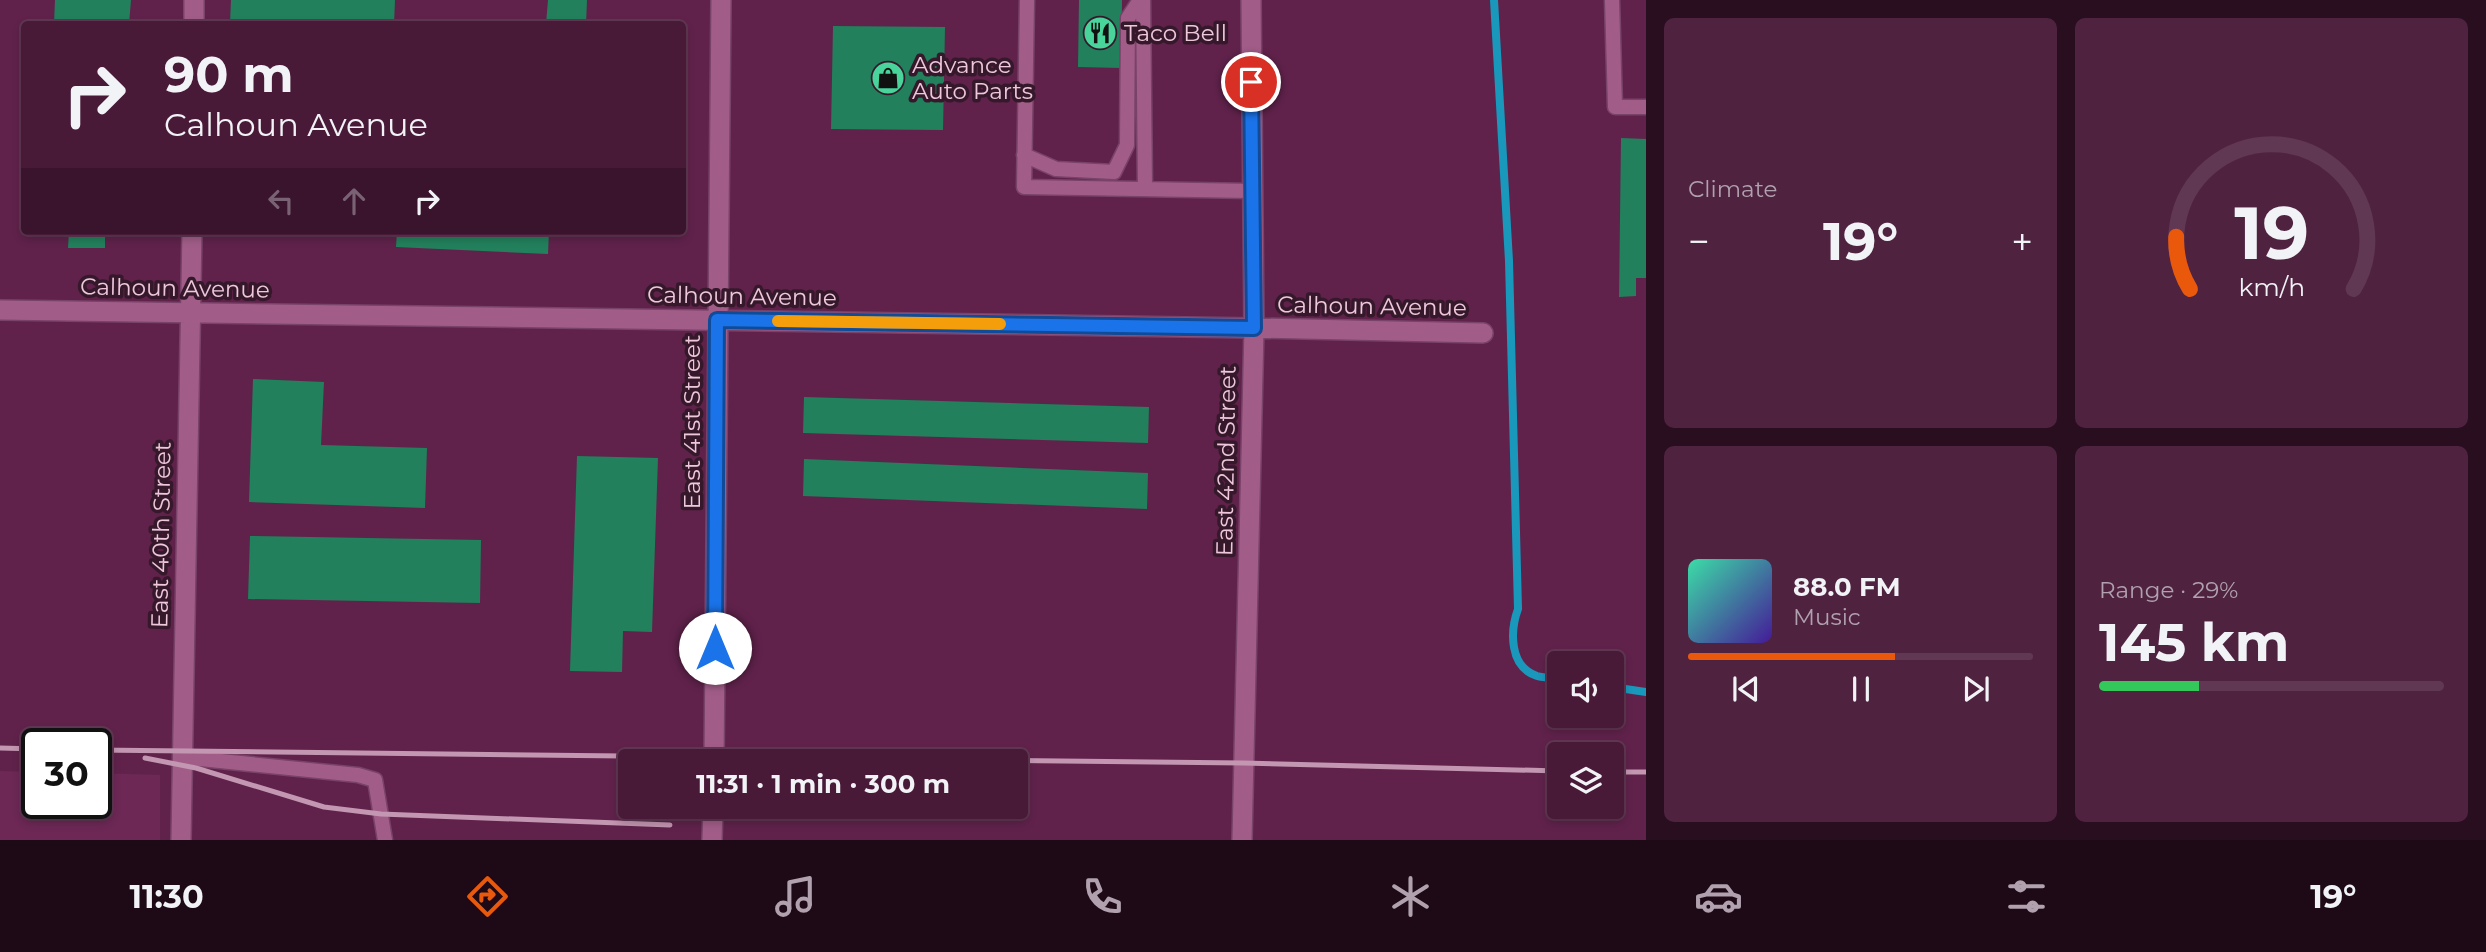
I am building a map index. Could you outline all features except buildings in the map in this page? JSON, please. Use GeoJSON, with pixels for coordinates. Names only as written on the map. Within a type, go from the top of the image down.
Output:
{"type":"FeatureCollection","features":[{"type":"Feature","properties":{"kind":"street"},"geometry":{"type":"LineString","coordinates":[[194,0],[194,21]]}},
{"type":"Feature","properties":{"kind":"street","name":"East 41st Street"},"geometry":{"type":"LineString","coordinates":[[714,749],[721,0]]}},
{"type":"Feature","properties":{"kind":"street","name":"East 42nd Street"},"geometry":{"type":"LineString","coordinates":[[1242,840],[1254,328],[1251,0]]}},
{"type":"Feature","properties":{"kind":"street","name":"East 40th Street"},"geometry":{"type":"LineString","coordinates":[[181,840],[192,235]]}},
{"type":"Feature","properties":{"kind":"street","name":"Calhoun Avenue"},"geometry":{"type":"LineString","coordinates":[[0,310],[1483,333]]}},
{"type":"Feature","properties":{"kind":"street"},"geometry":{"type":"LineString","coordinates":[[712,840],[713,819]]}},
{"type":"Feature","properties":{"kind":"lane"},"geometry":{"type":"LineString","coordinates":[[1027,0],[1024,187],[1252,191]]}},
{"type":"Feature","properties":{"kind":"lane"},"geometry":{"type":"LineString","coordinates":[[1024,155],[1056,169],[1114,172],[1127,145],[1128,18],[1142,0]]}},
{"type":"Feature","properties":{"kind":"lane"},"geometry":{"type":"LineString","coordinates":[[1142,0],[1145,188]]}},
{"type":"Feature","properties":{"kind":"lane"},"geometry":{"type":"LineString","coordinates":[[1612,0],[1615,107],[1646,107]]}},
{"type":"Feature","properties":{"kind":"lane"},"geometry":{"type":"LineString","coordinates":[[181,757],[358,775],[375,780],[385,840]]}},
{"type":"Feature","properties":{"kind":"shaded area"},"geometry":{"type":"Polygon","coordinates":[[[0,771],[21,772],[21,819],[112,819],[112,774],[160,775],[160,840],[0,840],[0,771]]]}},
{"type":"Feature","properties":{"kind":"waterway"},"geometry":{"type":"LineString","coordinates":[[1494,0],[1509,261],[1518,609],[1513,637],[1521,665],[1540,677],[1547,678]]}},
{"type":"Feature","properties":{"kind":"waterway"},"geometry":{"type":"LineString","coordinates":[[1624,689],[1646,692]]}},
{"type":"Feature","properties":{"kind":"railway"},"geometry":{"type":"LineString","coordinates":[[0,748],[21,749]]}},
{"type":"Feature","properties":{"kind":"railway"},"geometry":{"type":"LineString","coordinates":[[112,750],[1243,763],[1547,771]]}},
{"type":"Feature","properties":{"kind":"railway"},"geometry":{"type":"LineString","coordinates":[[145,758],[196,768],[324,807],[381,814],[670,825]]}},
{"type":"Feature","properties":{"kind":"railway"},"geometry":{"type":"LineString","coordinates":[[1624,772],[1646,772]]}},
{"type":"Feature","properties":{"kind":"slow traffic"},"geometry":{"type":"LineString","coordinates":[[778,321],[1000,324]]}},
{"type":"Feature","properties":{"kind":"place","name":"Taco Bell"},"geometry":{"type":"Point","coordinates":[1100,33]}},
{"type":"Feature","properties":{"kind":"place","name":"Advance Auto Parts"},"geometry":{"type":"Point","coordinates":[888,78]}},
{"type":"Feature","properties":{"kind":"route"},"geometry":{"type":"LineString","coordinates":[[715,648],[717,320],[1254,328],[1251,82]]}}]}
